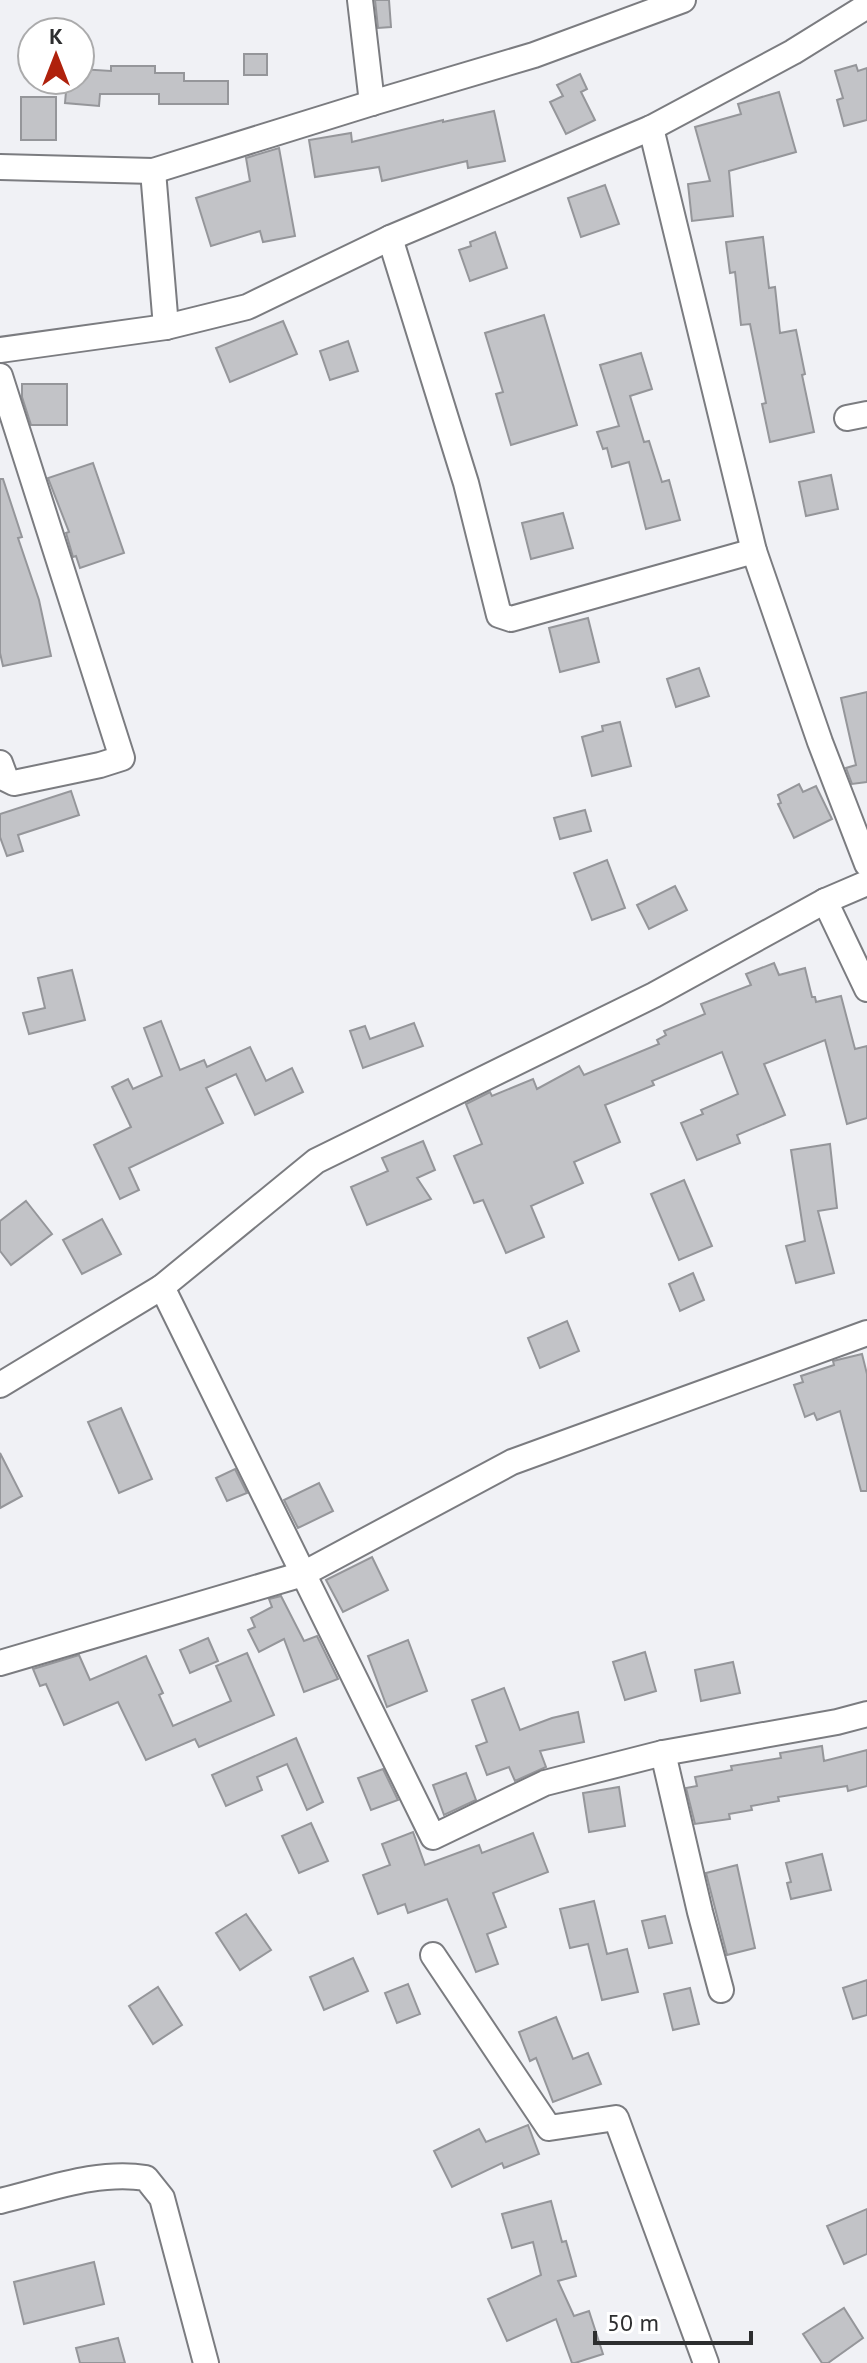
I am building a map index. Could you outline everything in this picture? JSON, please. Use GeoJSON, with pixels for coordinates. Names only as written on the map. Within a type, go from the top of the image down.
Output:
{"type":"FeatureCollection","features":[{"type":"Feature","properties":{"kind":"street"},"geometry":{"type":"LineString","coordinates":[[360,0],[372,103]]}},
{"type":"Feature","properties":{"kind":"street"},"geometry":{"type":"LineString","coordinates":[[0,167],[153,171],[534,55],[683,0]]}},
{"type":"Feature","properties":{"kind":"street"},"geometry":{"type":"LineString","coordinates":[[0,350],[166,327],[247,307],[390,238],[651,128],[793,52],[867,6]]}},
{"type":"Feature","properties":{"kind":"street"},"geometry":{"type":"LineString","coordinates":[[651,128],[754,551],[820,742],[867,864]]}},
{"type":"Feature","properties":{"kind":"street"},"geometry":{"type":"LineString","coordinates":[[153,171],[166,327]]}},
{"type":"Feature","properties":{"kind":"street"},"geometry":{"type":"LineString","coordinates":[[390,238],[466,483],[499,615],[511,619],[754,551]]}},
{"type":"Feature","properties":{"kind":"street"},"geometry":{"type":"LineString","coordinates":[[0,376],[122,758],[14,783],[6,779],[0,763]]}},
{"type":"Feature","properties":{"kind":"street"},"geometry":{"type":"LineString","coordinates":[[0,1385],[162,1287],[316,1161],[654,995],[825,901],[867,883]]}},
{"type":"Feature","properties":{"kind":"street"},"geometry":{"type":"LineString","coordinates":[[825,901],[867,989]]}},
{"type":"Feature","properties":{"kind":"street"},"geometry":{"type":"LineString","coordinates":[[162,1287],[433,1837],[545,1783],[663,1753],[867,1714]]}},
{"type":"Feature","properties":{"kind":"street"},"geometry":{"type":"LineString","coordinates":[[0,1663],[303,1574],[512,1462],[867,1333]]}},
{"type":"Feature","properties":{"kind":"street"},"geometry":{"type":"LineString","coordinates":[[663,1753],[721,1990]]}},
{"type":"Feature","properties":{"kind":"street"},"geometry":{"type":"LineString","coordinates":[[433,1955],[549,2128],[616,2118],[706,2363]]}},
{"type":"Feature","properties":{"kind":"street"},"geometry":{"type":"LineString","coordinates":[[0,2201],[104,2176],[146,2178],[162,2198],[206,2363]]}},
{"type":"Feature","properties":{"kind":"building"},"geometry":{"type":"Polygon","coordinates":[[[375,0],[389,0],[391,27],[378,28],[375,0]]]}},
{"type":"Feature","properties":{"kind":"building"},"geometry":{"type":"Polygon","coordinates":[[[244,54],[267,54],[267,75],[244,75],[244,54]]]}},
{"type":"Feature","properties":{"kind":"building"},"geometry":{"type":"Polygon","coordinates":[[[856,65],[858,71],[867,68],[867,120],[844,126],[837,100],[843,98],[835,71],[856,65]]]}},
{"type":"Feature","properties":{"kind":"building"},"geometry":{"type":"Polygon","coordinates":[[[111,66],[155,66],[155,73],[184,73],[184,81],[228,81],[228,104],[159,104],[159,94],[100,94],[99,106],[65,103],[66,96],[96,96],[96,70],[111,71],[111,66]]]}},
{"type":"Feature","properties":{"kind":"building"},"geometry":{"type":"Polygon","coordinates":[[[580,74],[587,89],[581,92],[595,120],[566,134],[550,102],[563,96],[557,85],[580,74]]]}},
{"type":"Feature","properties":{"kind":"building"},"geometry":{"type":"Polygon","coordinates":[[[779,92],[796,152],[729,171],[733,216],[692,221],[688,184],[710,181],[695,127],[741,114],[738,104],[779,92]]]}},
{"type":"Feature","properties":{"kind":"building"},"geometry":{"type":"Polygon","coordinates":[[[21,97],[56,97],[56,140],[21,140],[21,97]]]}},
{"type":"Feature","properties":{"kind":"building"},"geometry":{"type":"Polygon","coordinates":[[[494,111],[505,161],[468,168],[467,161],[382,181],[379,167],[315,177],[309,140],[351,133],[352,142],[494,111]]]}},
{"type":"Feature","properties":{"kind":"building"},"geometry":{"type":"Polygon","coordinates":[[[279,148],[295,236],[263,242],[260,231],[211,246],[196,198],[250,181],[246,158],[279,148]]]}},
{"type":"Feature","properties":{"kind":"building"},"geometry":{"type":"Polygon","coordinates":[[[605,185],[619,224],[581,237],[568,198],[605,185]]]}},
{"type":"Feature","properties":{"kind":"building"},"geometry":{"type":"Polygon","coordinates":[[[495,232],[507,268],[470,281],[459,250],[495,232]]]}},
{"type":"Feature","properties":{"kind":"building"},"geometry":{"type":"Polygon","coordinates":[[[763,237],[769,288],[775,287],[780,333],[796,330],[814,432],[770,442],[762,404],[766,403],[750,324],[741,325],[735,272],[730,273],[726,242],[763,237]]]}},
{"type":"Feature","properties":{"kind":"building"},"geometry":{"type":"Polygon","coordinates":[[[544,315],[577,425],[511,445],[496,394],[503,392],[485,333],[544,315]]]}},
{"type":"Feature","properties":{"kind":"building"},"geometry":{"type":"Polygon","coordinates":[[[283,321],[297,354],[230,382],[216,348],[283,321]]]}},
{"type":"Feature","properties":{"kind":"building"},"geometry":{"type":"Polygon","coordinates":[[[348,341],[358,371],[330,380],[320,351],[348,341]]]}},
{"type":"Feature","properties":{"kind":"building"},"geometry":{"type":"Polygon","coordinates":[[[641,353],[652,389],[630,396],[644,442],[649,441],[662,482],[669,480],[680,520],[646,529],[629,462],[612,467],[607,448],[603,449],[597,432],[619,426],[600,365],[641,353]]]}},
{"type":"Feature","properties":{"kind":"building"},"geometry":{"type":"Polygon","coordinates":[[[22,384],[67,384],[67,425],[31,425],[22,397],[22,384]]]}},
{"type":"Feature","properties":{"kind":"building"},"geometry":{"type":"Polygon","coordinates":[[[93,463],[124,553],[80,568],[76,556],[73,557],[66,533],[69,532],[48,478],[93,463]]]}},
{"type":"Feature","properties":{"kind":"building"},"geometry":{"type":"Polygon","coordinates":[[[831,475],[838,509],[806,516],[799,482],[831,475]]]}},
{"type":"Feature","properties":{"kind":"building"},"geometry":{"type":"Polygon","coordinates":[[[0,479],[3,479],[22,537],[18,538],[39,600],[51,656],[3,666],[0,653],[0,479]]]}},
{"type":"Feature","properties":{"kind":"building"},"geometry":{"type":"Polygon","coordinates":[[[563,513],[573,548],[531,559],[522,523],[563,513]]]}},
{"type":"Feature","properties":{"kind":"building"},"geometry":{"type":"Polygon","coordinates":[[[588,618],[599,662],[560,672],[549,628],[588,618]]]}},
{"type":"Feature","properties":{"kind":"building"},"geometry":{"type":"Polygon","coordinates":[[[699,668],[709,696],[676,707],[667,679],[699,668]]]}},
{"type":"Feature","properties":{"kind":"building"},"geometry":{"type":"Polygon","coordinates":[[[867,692],[867,782],[852,784],[846,768],[856,765],[841,698],[867,692]]]}},
{"type":"Feature","properties":{"kind":"building"},"geometry":{"type":"Polygon","coordinates":[[[620,722],[631,766],[592,776],[582,737],[603,731],[602,726],[620,722]]]}},
{"type":"Feature","properties":{"kind":"building"},"geometry":{"type":"Polygon","coordinates":[[[799,784],[803,792],[816,786],[832,819],[794,838],[778,804],[781,803],[778,795],[799,784]]]}},
{"type":"Feature","properties":{"kind":"building"},"geometry":{"type":"Polygon","coordinates":[[[71,791],[79,815],[18,835],[23,851],[7,856],[0,837],[0,814],[71,791]]]}},
{"type":"Feature","properties":{"kind":"building"},"geometry":{"type":"Polygon","coordinates":[[[585,810],[591,831],[560,839],[554,818],[585,810]]]}},
{"type":"Feature","properties":{"kind":"building"},"geometry":{"type":"Polygon","coordinates":[[[607,860],[625,908],[592,920],[574,873],[607,860]]]}},
{"type":"Feature","properties":{"kind":"building"},"geometry":{"type":"Polygon","coordinates":[[[675,886],[687,910],[649,929],[637,905],[675,886]]]}},
{"type":"Feature","properties":{"kind":"building"},"geometry":{"type":"Polygon","coordinates":[[[774,963],[779,975],[805,968],[816,1002],[841,996],[855,1049],[867,1046],[867,1118],[847,1124],[825,1040],[764,1064],[785,1115],[737,1135],[740,1143],[697,1160],[681,1123],[703,1114],[701,1110],[738,1094],[722,1052],[652,1081],[654,1085],[605,1105],[620,1142],[574,1162],[583,1183],[531,1206],[544,1237],[506,1253],[483,1200],[474,1203],[454,1156],[482,1144],[466,1104],[490,1092],[492,1096],[533,1079],[537,1089],[579,1066],[584,1075],[659,1044],[657,1040],[666,1035],[664,1031],[705,1014],[701,1004],[751,985],[746,974],[774,963]]]}},
{"type":"Feature","properties":{"kind":"building"},"geometry":{"type":"Polygon","coordinates":[[[72,970],[85,1020],[29,1034],[23,1013],[45,1008],[38,978],[72,970]]]}},
{"type":"Feature","properties":{"kind":"building"},"geometry":{"type":"Polygon","coordinates":[[[161,1021],[180,1070],[204,1060],[207,1067],[250,1047],[266,1081],[292,1068],[303,1092],[255,1115],[236,1074],[206,1088],[223,1123],[129,1168],[139,1190],[120,1199],[94,1145],[131,1127],[112,1087],[128,1079],[133,1089],[162,1076],[144,1028],[161,1021]]]}},
{"type":"Feature","properties":{"kind":"building"},"geometry":{"type":"Polygon","coordinates":[[[414,1023],[423,1046],[363,1068],[350,1031],[365,1026],[370,1039],[414,1023]]]}},
{"type":"Feature","properties":{"kind":"building"},"geometry":{"type":"Polygon","coordinates":[[[423,1141],[435,1170],[417,1178],[431,1199],[367,1225],[351,1187],[388,1171],[382,1158],[423,1141]]]}},
{"type":"Feature","properties":{"kind":"building"},"geometry":{"type":"Polygon","coordinates":[[[830,1144],[837,1208],[818,1211],[834,1273],[796,1283],[786,1246],[805,1241],[791,1150],[830,1144]]]}},
{"type":"Feature","properties":{"kind":"building"},"geometry":{"type":"Polygon","coordinates":[[[684,1180],[712,1246],[679,1260],[651,1194],[684,1180]]]}},
{"type":"Feature","properties":{"kind":"building"},"geometry":{"type":"Polygon","coordinates":[[[26,1201],[52,1234],[11,1265],[0,1251],[0,1221],[26,1201]]]}},
{"type":"Feature","properties":{"kind":"building"},"geometry":{"type":"Polygon","coordinates":[[[102,1219],[121,1254],[82,1274],[63,1240],[102,1219]]]}},
{"type":"Feature","properties":{"kind":"building"},"geometry":{"type":"Polygon","coordinates":[[[693,1273],[704,1300],[680,1311],[669,1284],[693,1273]]]}},
{"type":"Feature","properties":{"kind":"building"},"geometry":{"type":"Polygon","coordinates":[[[567,1321],[579,1351],[540,1368],[528,1338],[567,1321]]]}},
{"type":"Feature","properties":{"kind":"building"},"geometry":{"type":"Polygon","coordinates":[[[862,1354],[867,1374],[867,1491],[861,1491],[840,1411],[817,1420],[814,1413],[805,1417],[794,1385],[803,1382],[801,1376],[834,1365],[833,1361],[862,1354]]]}},
{"type":"Feature","properties":{"kind":"building"},"geometry":{"type":"Polygon","coordinates":[[[121,1408],[152,1479],[119,1493],[88,1422],[121,1408]]]}},
{"type":"Feature","properties":{"kind":"building"},"geometry":{"type":"Polygon","coordinates":[[[0,1453],[22,1496],[0,1508],[0,1453]]]}},
{"type":"Feature","properties":{"kind":"building"},"geometry":{"type":"Polygon","coordinates":[[[235,1469],[247,1493],[227,1501],[216,1478],[235,1469]]]}},
{"type":"Feature","properties":{"kind":"building"},"geometry":{"type":"Polygon","coordinates":[[[319,1483],[333,1511],[298,1528],[284,1500],[319,1483]]]}},
{"type":"Feature","properties":{"kind":"building"},"geometry":{"type":"Polygon","coordinates":[[[372,1557],[388,1590],[343,1612],[326,1580],[372,1557]]]}},
{"type":"Feature","properties":{"kind":"building"},"geometry":{"type":"Polygon","coordinates":[[[281,1596],[304,1641],[317,1636],[338,1679],[304,1692],[284,1639],[259,1652],[248,1630],[255,1627],[251,1618],[272,1607],[269,1599],[281,1596]]]}},
{"type":"Feature","properties":{"kind":"building"},"geometry":{"type":"Polygon","coordinates":[[[208,1638],[218,1661],[190,1673],[180,1650],[208,1638]]]}},
{"type":"Feature","properties":{"kind":"building"},"geometry":{"type":"Polygon","coordinates":[[[408,1640],[427,1691],[387,1707],[368,1656],[408,1640]]]}},
{"type":"Feature","properties":{"kind":"building"},"geometry":{"type":"Polygon","coordinates":[[[645,1652],[656,1691],[625,1700],[613,1662],[645,1652]]]}},
{"type":"Feature","properties":{"kind":"building"},"geometry":{"type":"Polygon","coordinates":[[[247,1653],[274,1715],[199,1747],[195,1739],[146,1760],[118,1702],[64,1725],[46,1684],[40,1686],[33,1669],[79,1655],[90,1680],[146,1656],[163,1693],[159,1695],[173,1726],[231,1701],[216,1666],[247,1653]]]}},
{"type":"Feature","properties":{"kind":"building"},"geometry":{"type":"Polygon","coordinates":[[[733,1662],[740,1693],[701,1701],[695,1670],[733,1662]]]}},
{"type":"Feature","properties":{"kind":"building"},"geometry":{"type":"Polygon","coordinates":[[[504,1688],[520,1730],[578,1712],[584,1742],[540,1751],[546,1767],[515,1781],[509,1767],[487,1775],[476,1746],[487,1742],[472,1700],[504,1688]]]}},
{"type":"Feature","properties":{"kind":"building"},"geometry":{"type":"Polygon","coordinates":[[[296,1738],[323,1802],[307,1810],[287,1764],[257,1777],[262,1790],[226,1806],[212,1775],[296,1738]]]}},
{"type":"Feature","properties":{"kind":"building"},"geometry":{"type":"Polygon","coordinates":[[[822,1746],[824,1761],[867,1750],[867,1786],[848,1791],[847,1786],[778,1797],[779,1801],[729,1814],[730,1819],[695,1824],[686,1788],[697,1786],[695,1777],[732,1770],[731,1766],[781,1758],[780,1753],[822,1746]]]}},
{"type":"Feature","properties":{"kind":"building"},"geometry":{"type":"Polygon","coordinates":[[[383,1769],[398,1800],[371,1810],[358,1778],[383,1769]]]}},
{"type":"Feature","properties":{"kind":"building"},"geometry":{"type":"Polygon","coordinates":[[[466,1773],[476,1800],[444,1815],[433,1785],[466,1773]]]}},
{"type":"Feature","properties":{"kind":"building"},"geometry":{"type":"Polygon","coordinates":[[[619,1787],[625,1826],[589,1832],[583,1793],[619,1787]]]}},
{"type":"Feature","properties":{"kind":"building"},"geometry":{"type":"Polygon","coordinates":[[[311,1823],[328,1861],[299,1873],[282,1836],[311,1823]]]}},
{"type":"Feature","properties":{"kind":"building"},"geometry":{"type":"Polygon","coordinates":[[[413,1832],[425,1865],[479,1845],[482,1853],[533,1833],[548,1872],[493,1893],[506,1927],[487,1934],[498,1964],[476,1972],[447,1899],[408,1913],[405,1904],[378,1914],[363,1875],[390,1865],[382,1844],[413,1832]]]}},
{"type":"Feature","properties":{"kind":"building"},"geometry":{"type":"Polygon","coordinates":[[[822,1854],[831,1890],[791,1899],[786,1863],[822,1854]]]}},
{"type":"Feature","properties":{"kind":"building"},"geometry":{"type":"Polygon","coordinates":[[[737,1865],[755,1948],[727,1955],[706,1873],[737,1865]]]}},
{"type":"Feature","properties":{"kind":"building"},"geometry":{"type":"Polygon","coordinates":[[[594,1901],[607,1954],[627,1949],[638,1992],[602,2000],[588,1944],[570,1948],[560,1909],[594,1901]]]}},
{"type":"Feature","properties":{"kind":"building"},"geometry":{"type":"Polygon","coordinates":[[[246,1914],[271,1950],[240,1970],[216,1933],[246,1914]]]}},
{"type":"Feature","properties":{"kind":"building"},"geometry":{"type":"Polygon","coordinates":[[[665,1916],[672,1943],[649,1948],[642,1921],[665,1916]]]}},
{"type":"Feature","properties":{"kind":"building"},"geometry":{"type":"Polygon","coordinates":[[[353,1958],[368,1991],[324,2010],[310,1977],[353,1958]]]}},
{"type":"Feature","properties":{"kind":"building"},"geometry":{"type":"Polygon","coordinates":[[[867,1980],[867,2015],[853,2019],[843,1988],[867,1980]]]}},
{"type":"Feature","properties":{"kind":"building"},"geometry":{"type":"Polygon","coordinates":[[[408,1984],[420,2014],[397,2023],[385,1993],[408,1984]]]}},
{"type":"Feature","properties":{"kind":"building"},"geometry":{"type":"Polygon","coordinates":[[[158,1987],[182,2025],[153,2044],[129,2006],[158,1987]]]}},
{"type":"Feature","properties":{"kind":"building"},"geometry":{"type":"Polygon","coordinates":[[[690,1988],[699,2024],[673,2030],[664,1994],[690,1988]]]}},
{"type":"Feature","properties":{"kind":"building"},"geometry":{"type":"Polygon","coordinates":[[[556,2017],[573,2059],[588,2053],[601,2084],[553,2102],[536,2058],[530,2061],[519,2032],[556,2017]]]}},
{"type":"Feature","properties":{"kind":"building"},"geometry":{"type":"Polygon","coordinates":[[[528,2125],[539,2154],[504,2168],[502,2163],[452,2187],[434,2151],[479,2129],[486,2142],[528,2125]]]}},
{"type":"Feature","properties":{"kind":"building"},"geometry":{"type":"Polygon","coordinates":[[[551,2201],[562,2242],[566,2241],[576,2276],[558,2281],[574,2316],[589,2311],[603,2354],[575,2363],[572,2363],[556,2319],[507,2341],[488,2299],[541,2275],[533,2242],[512,2248],[502,2214],[551,2201]]]}},
{"type":"Feature","properties":{"kind":"building"},"geometry":{"type":"Polygon","coordinates":[[[867,2209],[867,2254],[844,2264],[827,2226],[867,2209]]]}},
{"type":"Feature","properties":{"kind":"building"},"geometry":{"type":"Polygon","coordinates":[[[94,2262],[104,2304],[24,2324],[14,2282],[94,2262]]]}},
{"type":"Feature","properties":{"kind":"building"},"geometry":{"type":"Polygon","coordinates":[[[844,2308],[863,2338],[828,2363],[822,2363],[803,2334],[844,2308]]]}},
{"type":"Feature","properties":{"kind":"building"},"geometry":{"type":"Polygon","coordinates":[[[118,2338],[125,2363],[80,2363],[76,2348],[118,2338]]]}}]}
